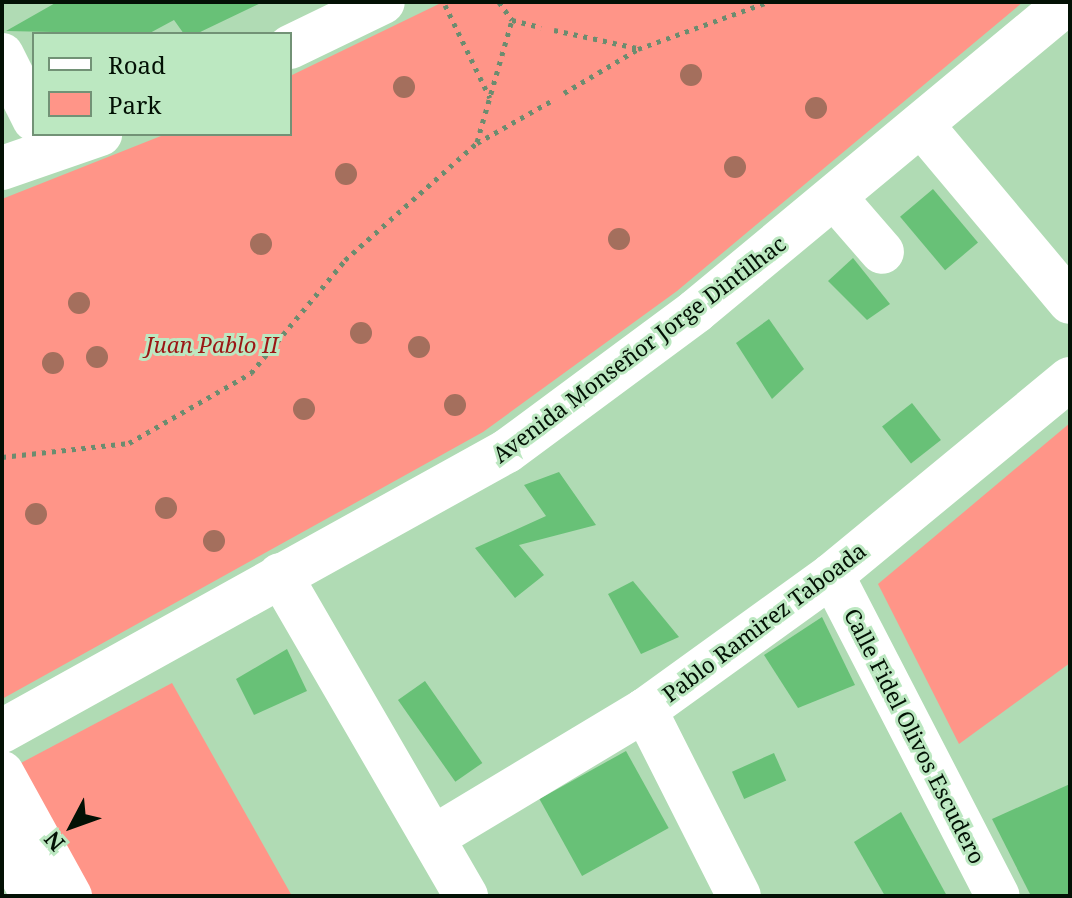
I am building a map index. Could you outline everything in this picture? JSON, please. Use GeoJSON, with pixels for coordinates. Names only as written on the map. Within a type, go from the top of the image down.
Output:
{"type":"FeatureCollection","features":[{"type":"Feature","properties":{"kind":"street"},"geometry":{"type":"LineString","coordinates":[[292,46],[383,2]]}},
{"type":"Feature","properties":{"kind":"street","name":"Avenida Monseñor Jorge Dintilhac"},"geometry":{"type":"LineString","coordinates":[[2,731],[507,451],[836,199],[924,128],[1068,2]]}},
{"type":"Feature","properties":{"kind":"street"},"geometry":{"type":"LineString","coordinates":[[2,55],[32,111]]}},
{"type":"Feature","properties":{"kind":"street"},"geometry":{"type":"LineString","coordinates":[[924,128],[1070,302]]}},
{"type":"Feature","properties":{"kind":"street"},"geometry":{"type":"LineString","coordinates":[[2,168],[42,136]]}},
{"type":"Feature","properties":{"kind":"street"},"geometry":{"type":"LineString","coordinates":[[836,199],[882,252]]}},
{"type":"Feature","properties":{"kind":"street","name":"Pablo Ramirez Taboada"},"geometry":{"type":"LineString","coordinates":[[437,835],[645,710],[832,575],[1070,379]]}},
{"type":"Feature","properties":{"kind":"street"},"geometry":{"type":"LineString","coordinates":[[280,575],[437,835],[466,896]]}},
{"type":"Feature","properties":{"kind":"street","name":"Calle Fidel Olivos Escudero"},"geometry":{"type":"LineString","coordinates":[[832,575],[998,896]]}},
{"type":"Feature","properties":{"kind":"street"},"geometry":{"type":"LineString","coordinates":[[645,710],[739,896]]}},
{"type":"Feature","properties":{"kind":"street"},"geometry":{"type":"LineString","coordinates":[[2,773],[70,896]]}},
{"type":"Feature","properties":{"kind":"street"},"geometry":{"type":"LineString","coordinates":[[2,838],[33,896]]}},
{"type":"Feature","properties":{"kind":"path"},"geometry":{"type":"LineString","coordinates":[[499,2],[512,20],[541,27]]}},
{"type":"Feature","properties":{"kind":"path"},"geometry":{"type":"LineString","coordinates":[[564,93],[638,49],[768,2]]}},
{"type":"Feature","properties":{"kind":"path"},"geometry":{"type":"LineString","coordinates":[[445,5],[490,98]]}},
{"type":"Feature","properties":{"kind":"path"},"geometry":{"type":"LineString","coordinates":[[477,143],[512,20]]}},
{"type":"Feature","properties":{"kind":"path"},"geometry":{"type":"LineString","coordinates":[[554,30],[638,49]]}},
{"type":"Feature","properties":{"kind":"path"},"geometry":{"type":"LineString","coordinates":[[2,457],[129,443],[251,373],[345,260],[477,143],[553,100]]}},
{"type":"Feature","properties":{"kind":"green space","name":"Juan Pablo II"},"geometry":{"type":"Polygon","coordinates":[[[443,2],[1023,2],[677,291],[483,432],[2,699],[2,199],[161,136],[292,136],[292,75],[443,2]]]}},
{"type":"Feature","properties":{"kind":"green space"},"geometry":{"type":"Polygon","coordinates":[[[1070,423],[1070,663],[959,744],[878,584],[1070,423]]]}},
{"type":"Feature","properties":{"kind":"green space"},"geometry":{"type":"Polygon","coordinates":[[[172,683],[292,896],[85,896],[19,764],[172,683]]]}},
{"type":"Feature","properties":{"kind":"building"},"geometry":{"type":"Polygon","coordinates":[[[57,2],[263,2],[200,32],[183,32],[174,20],[152,32],[6,31],[57,2]]]}},
{"type":"Feature","properties":{"kind":"building"},"geometry":{"type":"Polygon","coordinates":[[[933,189],[978,243],[945,270],[900,217],[933,189]]]}},
{"type":"Feature","properties":{"kind":"building"},"geometry":{"type":"Polygon","coordinates":[[[853,258],[890,304],[867,320],[828,281],[853,258]]]}},
{"type":"Feature","properties":{"kind":"building"},"geometry":{"type":"Polygon","coordinates":[[[769,319],[804,369],[772,399],[736,343],[769,319]]]}},
{"type":"Feature","properties":{"kind":"building"},"geometry":{"type":"Polygon","coordinates":[[[912,403],[941,440],[911,463],[882,426],[912,403]]]}},
{"type":"Feature","properties":{"kind":"building"},"geometry":{"type":"Polygon","coordinates":[[[559,472],[596,525],[519,545],[544,575],[515,598],[475,548],[546,516],[524,485],[559,472]]]}},
{"type":"Feature","properties":{"kind":"building"},"geometry":{"type":"Polygon","coordinates":[[[633,581],[679,637],[641,654],[608,594],[633,581]]]}},
{"type":"Feature","properties":{"kind":"building"},"geometry":{"type":"Polygon","coordinates":[[[822,617],[855,685],[798,708],[764,655],[822,617]]]}},
{"type":"Feature","properties":{"kind":"building"},"geometry":{"type":"Polygon","coordinates":[[[287,649],[307,691],[254,715],[236,679],[287,649]]]}},
{"type":"Feature","properties":{"kind":"building"},"geometry":{"type":"Polygon","coordinates":[[[425,681],[482,763],[455,782],[398,700],[425,681]]]}},
{"type":"Feature","properties":{"kind":"building"},"geometry":{"type":"Polygon","coordinates":[[[626,751],[669,828],[582,876],[539,799],[626,751]]]}},
{"type":"Feature","properties":{"kind":"building"},"geometry":{"type":"Polygon","coordinates":[[[774,753],[786,780],[744,799],[732,772],[774,753]]]}},
{"type":"Feature","properties":{"kind":"building"},"geometry":{"type":"Polygon","coordinates":[[[1070,784],[1070,896],[1031,896],[992,819],[1070,784]]]}},
{"type":"Feature","properties":{"kind":"building"},"geometry":{"type":"Polygon","coordinates":[[[901,812],[947,896],[885,896],[854,842],[901,812]]]}}]}
